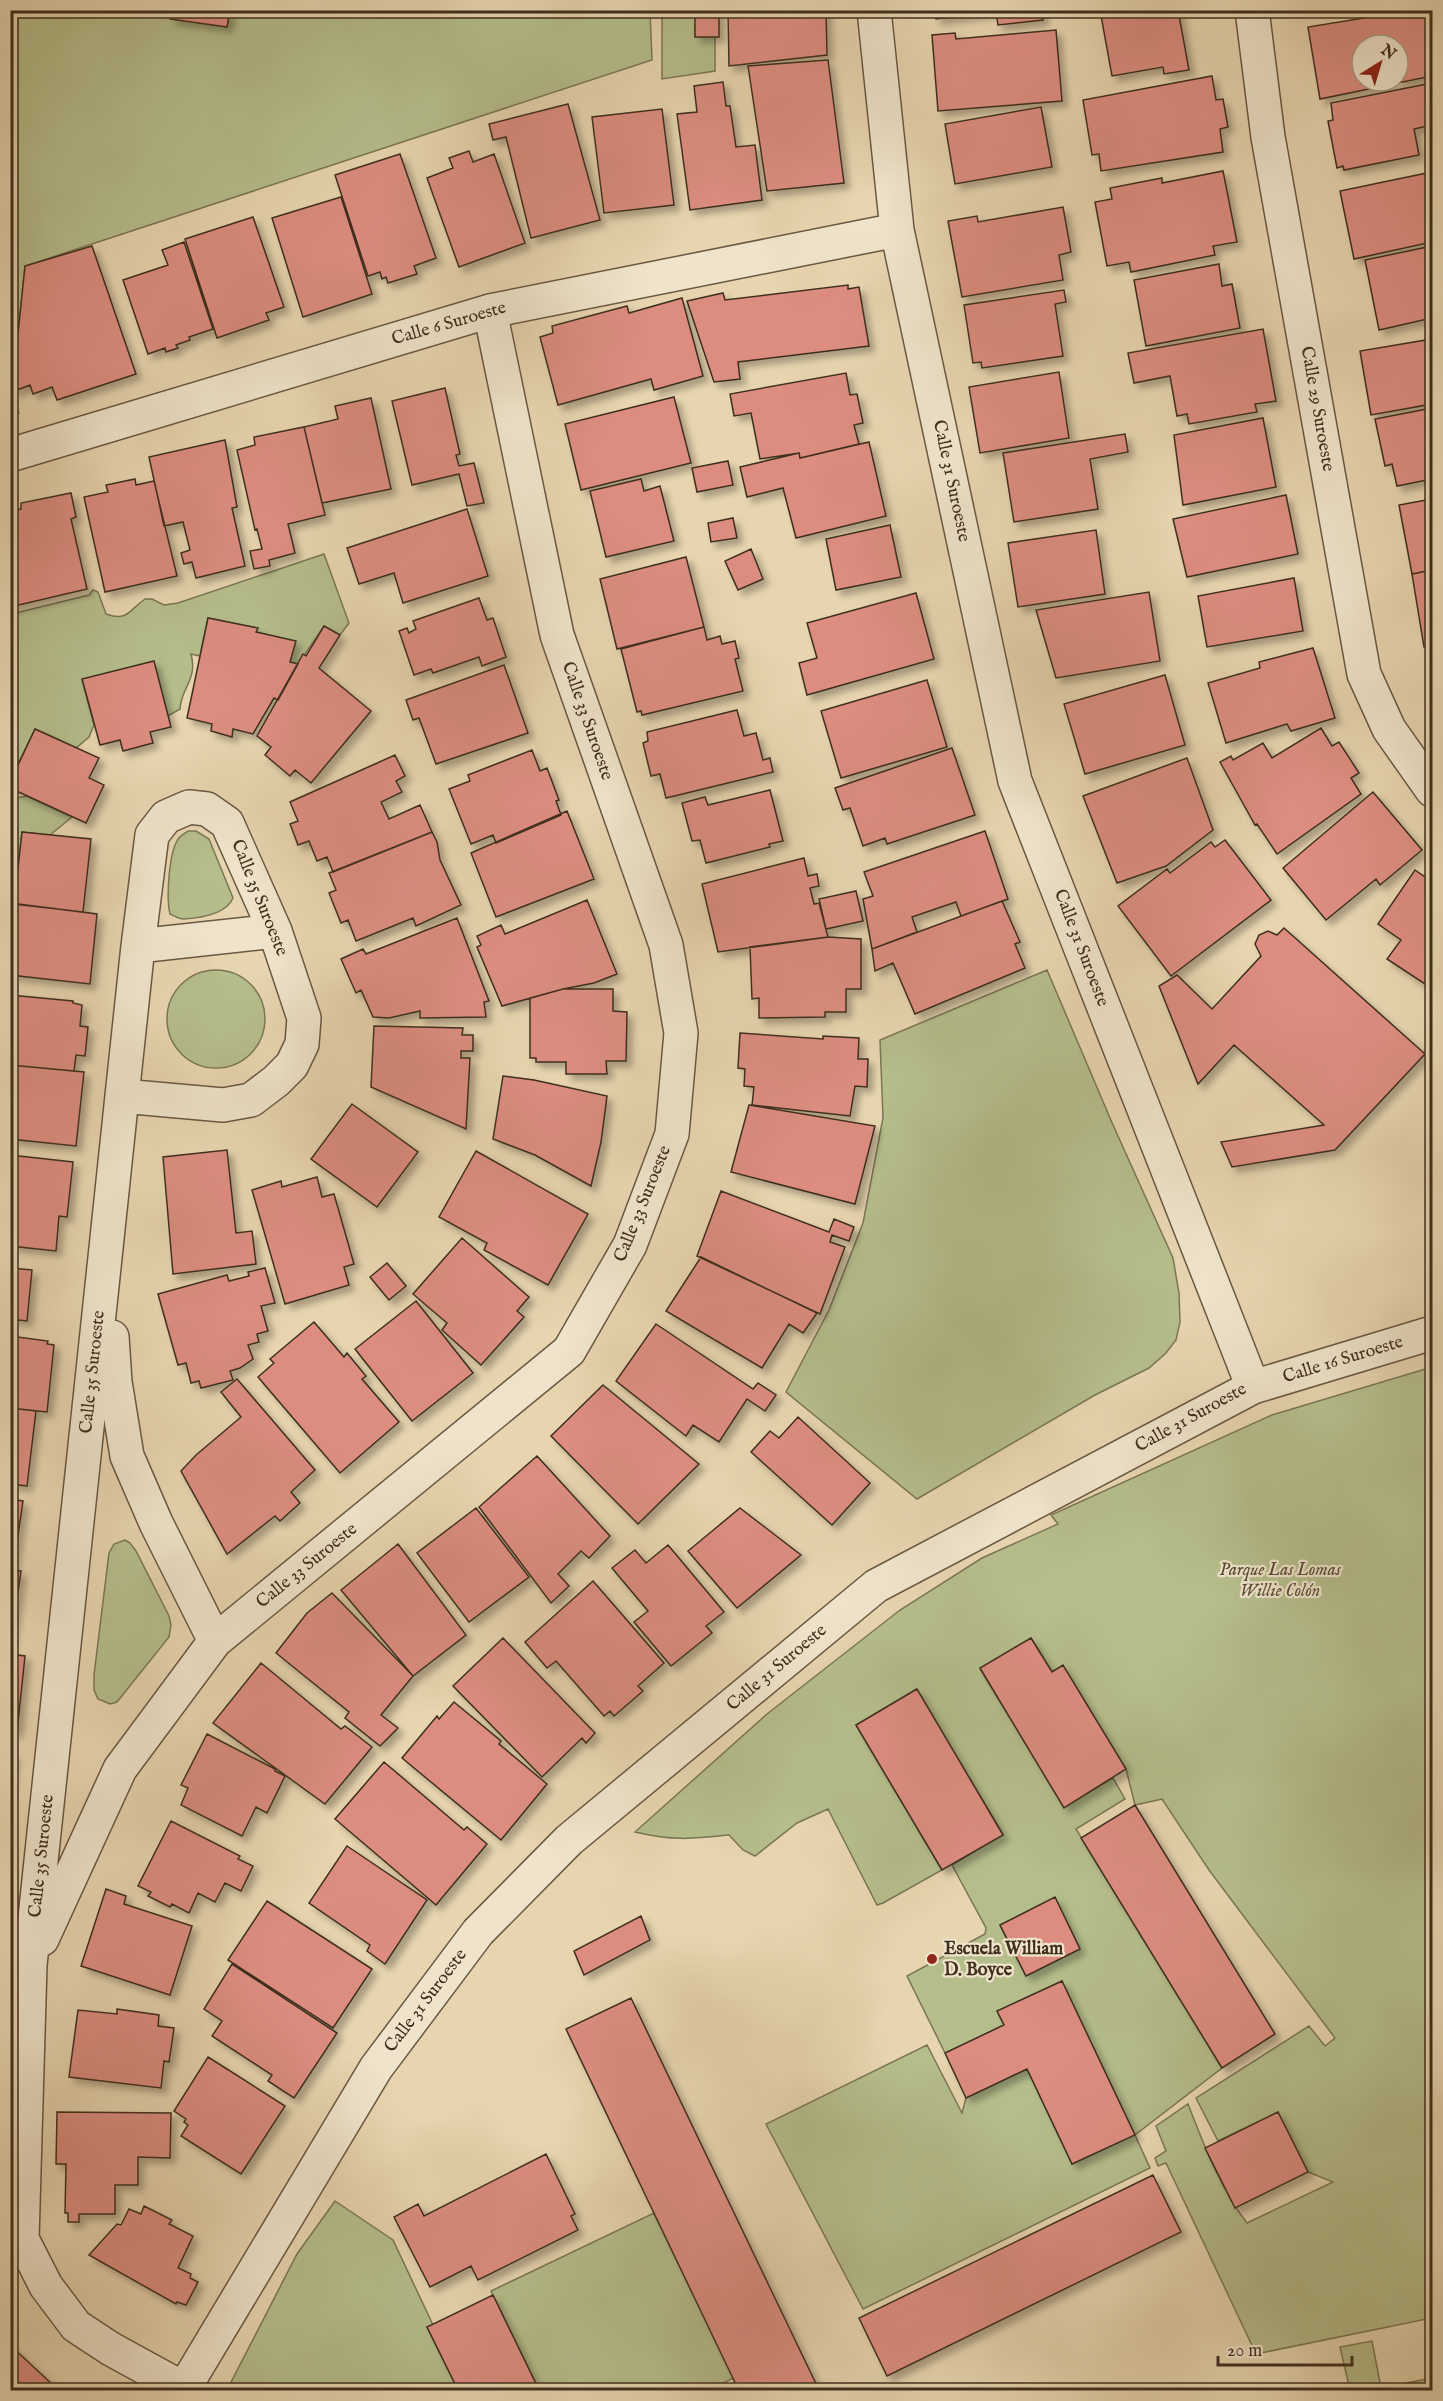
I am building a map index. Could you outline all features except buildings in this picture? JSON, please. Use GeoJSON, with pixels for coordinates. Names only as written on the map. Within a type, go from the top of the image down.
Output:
{"type":"FeatureCollection","features":[{"type":"Feature","properties":{"kind":"street","name":"Calle 31 Suroeste"},"geometry":{"type":"LineString","coordinates":[[183,2390],[376,2068],[478,1932],[569,1840],[876,1586],[1253,1387],[1015,781],[897,230],[874,10]]}},
{"type":"Feature","properties":{"kind":"street","name":"Calle 29 Suroeste"},"geometry":{"type":"LineString","coordinates":[[1252,10],[1268,137],[1364,674],[1389,729],[1432,790]]}},
{"type":"Feature","properties":{"kind":"street","name":"Calle 6 Suroeste"},"geometry":{"type":"LineString","coordinates":[[10,455],[490,311],[897,230]]}},
{"type":"Feature","properties":{"kind":"street","name":"Calle 33 Suroeste"},"geometry":{"type":"LineString","coordinates":[[30,1965],[120,1769],[215,1641],[569,1351],[630,1245],[672,1134],[681,1033],[666,945],[557,635],[490,311]]}},
{"type":"Feature","properties":{"kind":"street","name":"Calle 35 Suroeste"},"geometry":{"type":"LineString","coordinates":[[122,1096],[223,1105],[251,1100],[292,1065],[302,1044],[304,1018],[275,931],[227,823],[207,809],[189,807],[166,817],[152,835],[138,946],[122,1096],[30,1965],[22,2239],[46,2286],[76,2326],[183,2390]]}},
{"type":"Feature","properties":{"kind":"street"},"geometry":{"type":"LineString","coordinates":[[138,946],[275,931]]}},
{"type":"Feature","properties":{"kind":"street","name":"Calle 35 Suroeste"},"geometry":{"type":"LineString","coordinates":[[106,1248],[115,1382],[127,1456],[156,1523],[215,1641]]}},
{"type":"Feature","properties":{"kind":"street","name":"Calle 16 Suroeste"},"geometry":{"type":"LineString","coordinates":[[1253,1387],[1432,1333]]}},
{"type":"Feature","properties":{"kind":"green space"},"geometry":{"type":"Polygon","coordinates":[[[230,10],[650,11],[652,60],[25,266],[12,392],[19,413],[11,415],[11,11],[167,11],[172,12],[171,19],[227,27],[230,10]]]}},
{"type":"Feature","properties":{"kind":"green space"},"geometry":{"type":"Polygon","coordinates":[[[662,11],[695,11],[695,37],[715,36],[715,71],[662,79],[662,11]]]}},
{"type":"Feature","properties":{"kind":"green space"},"geometry":{"type":"Polygon","coordinates":[[[324,554],[349,623],[340,635],[324,626],[298,664],[290,662],[295,641],[256,632],[257,628],[208,618],[200,656],[191,654],[193,663],[191,677],[180,709],[168,716],[82,680],[94,725],[89,737],[76,748],[35,729],[11,778],[11,614],[89,595],[93,590],[98,592],[106,614],[119,617],[128,614],[145,599],[152,599],[164,605],[178,603],[324,554]]]}},
{"type":"Feature","properties":{"kind":"green space"},"geometry":{"type":"Polygon","coordinates":[[[27,796],[72,817],[50,835],[22,832],[14,904],[11,903],[11,799],[27,796]]]}},
{"type":"Feature","properties":{"kind":"green space"},"geometry":{"type":"Polygon","coordinates":[[[188,831],[196,831],[209,839],[233,898],[225,908],[219,911],[184,919],[170,914],[168,888],[174,848],[179,838],[188,831]]]}},
{"type":"Feature","properties":{"kind":"green space"},"geometry":{"type":"Polygon","coordinates":[[[216,970],[235,974],[251,984],[261,1000],[265,1019],[261,1038],[251,1054],[235,1064],[216,1068],[197,1064],[181,1054],[171,1038],[167,1019],[171,1000],[181,984],[197,974],[216,970]]]}},
{"type":"Feature","properties":{"kind":"green space"},"geometry":{"type":"Polygon","coordinates":[[[1047,970],[1173,1258],[1179,1293],[1180,1322],[1176,1340],[1166,1353],[1149,1368],[1095,1395],[917,1499],[786,1392],[829,1310],[863,1223],[883,1118],[880,1040],[1047,970]]]}},
{"type":"Feature","properties":{"kind":"green space","name":"Parque Las Lomas Willie Colón"},"geometry":{"type":"Polygon","coordinates":[[[1432,1367],[1432,2318],[1256,2354],[1166,2163],[1158,2166],[1155,2158],[1166,2151],[1156,2126],[1188,2104],[1221,2181],[1247,2223],[1333,2182],[1308,2172],[1278,2112],[1218,2141],[1196,2098],[1309,2026],[1325,2046],[1335,2038],[1209,1870],[1162,1799],[1135,1805],[1126,1769],[1063,1666],[1052,1672],[1031,1638],[980,1669],[1064,1807],[1113,1778],[1125,1799],[1076,1829],[1222,2068],[1135,2135],[1150,2168],[863,2309],[766,2124],[927,2045],[962,2113],[966,2098],[1027,2069],[1072,2164],[1134,2135],[1062,1981],[997,2011],[1004,2025],[945,2053],[907,1976],[985,1934],[986,1928],[952,1865],[1003,1834],[916,1689],[856,1725],[942,1870],[883,1903],[877,1905],[828,1809],[797,1823],[755,1856],[743,1850],[729,1835],[682,1838],[635,1832],[767,1714],[900,1610],[982,1558],[1058,1524],[1051,1515],[1272,1415],[1432,1367]],[[1055,1898],[1000,1925],[1026,1976],[1080,1949],[1055,1898]]]}},
{"type":"Feature","properties":{"kind":"green space"},"geometry":{"type":"Polygon","coordinates":[[[125,1540],[136,1551],[169,1616],[171,1625],[169,1637],[117,1702],[110,1704],[98,1699],[94,1690],[94,1675],[109,1553],[114,1544],[125,1540]]]}},
{"type":"Feature","properties":{"kind":"green space"},"geometry":{"type":"Polygon","coordinates":[[[335,2201],[393,2240],[433,2325],[427,2327],[458,2390],[227,2390],[297,2254],[335,2201]]]}},
{"type":"Feature","properties":{"kind":"green space"},"geometry":{"type":"Polygon","coordinates":[[[654,2213],[734,2378],[708,2390],[539,2390],[491,2291],[654,2213]]]}},
{"type":"Feature","properties":{"kind":"green space"},"geometry":{"type":"Polygon","coordinates":[[[1372,2341],[1381,2388],[1432,2378],[1432,2390],[1350,2390],[1340,2347],[1372,2341]]]}},
{"type":"Feature","properties":{"kind":"place","name":"Escuela William D. Boyce"},"geometry":{"type":"Point","coordinates":[932,1959]}}]}
